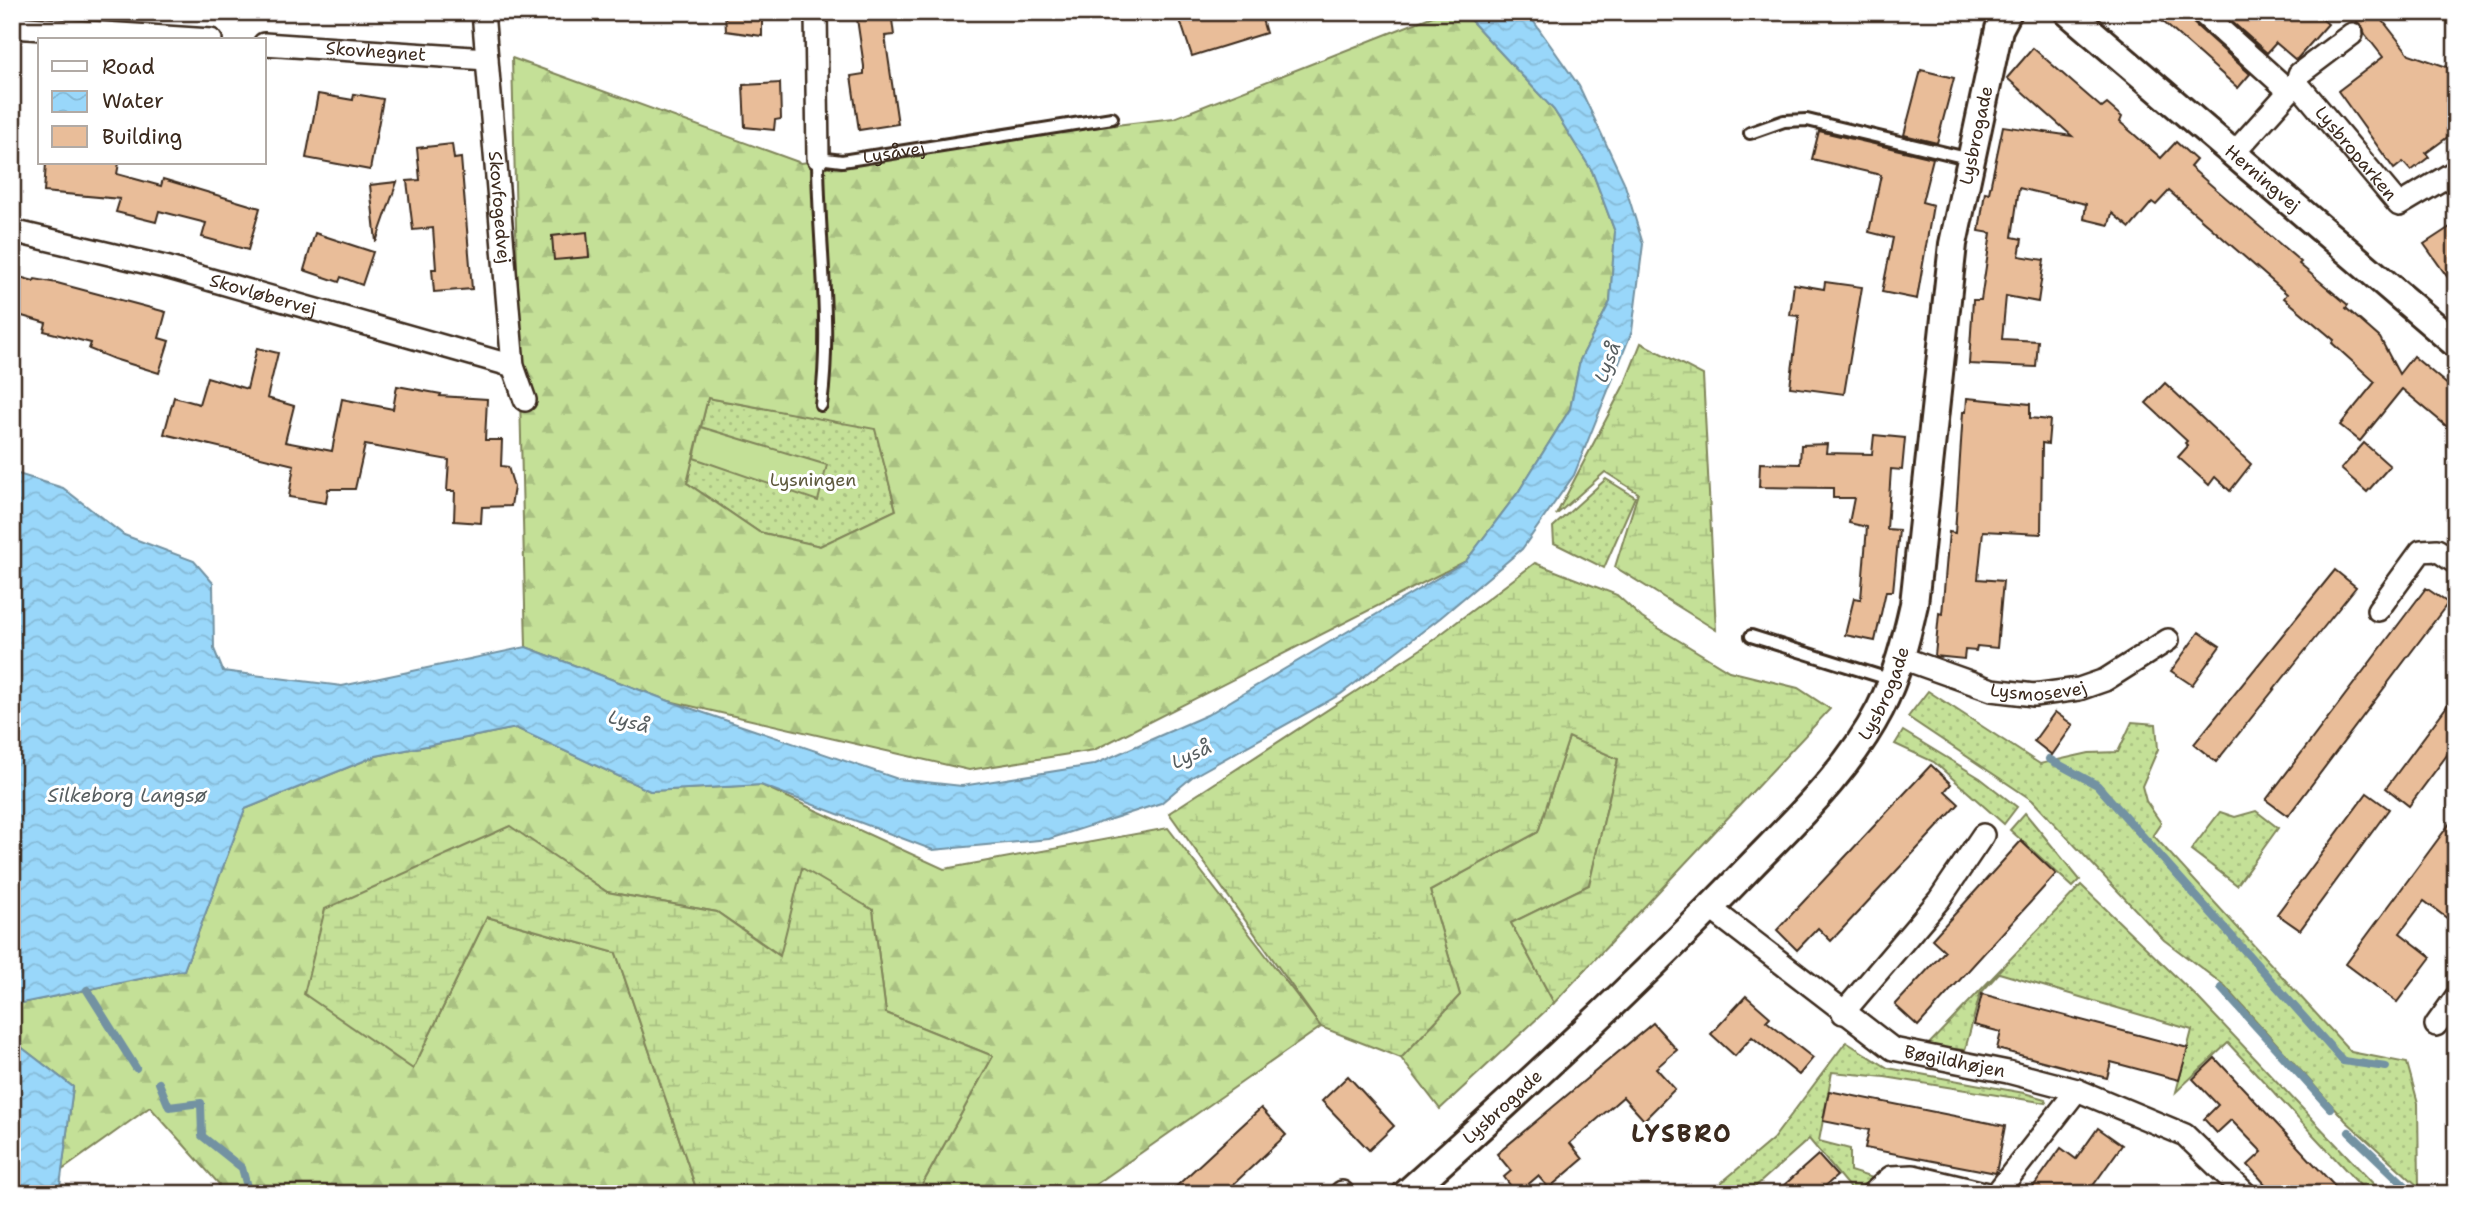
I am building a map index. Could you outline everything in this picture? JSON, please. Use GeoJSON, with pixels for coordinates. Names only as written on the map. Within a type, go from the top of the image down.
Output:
{"type":"FeatureCollection","features":[{"type":"Feature","properties":{"kind":"street","name":"Skovfogedvej"},"geometry":{"type":"LineString","coordinates":[[483,12],[513,366],[525,400]]}},
{"type":"Feature","properties":{"kind":"street"},"geometry":{"type":"LineString","coordinates":[[816,12],[818,158]]}},
{"type":"Feature","properties":{"kind":"street","name":"Lysbrogade"},"geometry":{"type":"LineString","coordinates":[[1406,1194],[1551,1065],[1710,908],[1833,780],[1880,710],[1897,669],[1914,604],[1953,244],[1999,29],[2008,12]]}},
{"type":"Feature","properties":{"kind":"street","name":"Herningvej"},"geometry":{"type":"LineString","coordinates":[[2068,12],[2456,344]]}},
{"type":"Feature","properties":{"kind":"street","name":"Lysbroparken"},"geometry":{"type":"LineString","coordinates":[[2201,12],[2293,87],[2399,205],[2456,171]]}},
{"type":"Feature","properties":{"kind":"street"},"geometry":{"type":"LineString","coordinates":[[12,26],[183,38]]}},
{"type":"Feature","properties":{"kind":"street"},"geometry":{"type":"LineString","coordinates":[[2234,153],[2293,87],[2300,74],[2352,34]]}},
{"type":"Feature","properties":{"kind":"street","name":"Skovhegnet"},"geometry":{"type":"LineString","coordinates":[[266,44],[487,59]]}},
{"type":"Feature","properties":{"kind":"street","name":"Skovløbervej"},"geometry":{"type":"LineString","coordinates":[[12,231],[169,268],[513,366]]}},
{"type":"Feature","properties":{"kind":"street"},"geometry":{"type":"LineString","coordinates":[[2378,610],[2421,551],[2437,550],[2456,563]]}},
{"type":"Feature","properties":{"kind":"street","name":"Lysmosevej"},"geometry":{"type":"LineString","coordinates":[[1897,669],[1992,690],[2034,695],[2079,689],[2105,680],[2168,640]]}},
{"type":"Feature","properties":{"kind":"street"},"geometry":{"type":"LineString","coordinates":[[1843,1013],[1939,900],[1983,835]]}},
{"type":"Feature","properties":{"kind":"street","name":"Bøgildhøjen"},"geometry":{"type":"LineString","coordinates":[[1710,908],[1893,1049],[2008,1072],[2077,1090],[2185,1135],[2246,1194]]}},
{"type":"Feature","properties":{"kind":"street"},"geometry":{"type":"LineString","coordinates":[[2436,1025],[2456,997]]}},
{"type":"Feature","properties":{"kind":"street"},"geometry":{"type":"LineString","coordinates":[[1996,1194],[2077,1090]]}},
{"type":"Feature","properties":{"kind":"street"},"geometry":{"type":"LineString","coordinates":[[1871,1194],[1891,1177],[1913,1176],[1988,1194]]}},
{"type":"Feature","properties":{"kind":"lane","name":"Lysåvej"},"geometry":{"type":"LineString","coordinates":[[818,158],[842,161],[1112,118]]}},
{"type":"Feature","properties":{"kind":"lane"},"geometry":{"type":"LineString","coordinates":[[1750,133],[1784,121],[1807,120],[1971,159]]}},
{"type":"Feature","properties":{"kind":"lane"},"geometry":{"type":"LineString","coordinates":[[818,158],[819,235],[827,362],[821,405]]}},
{"type":"Feature","properties":{"kind":"lane"},"geometry":{"type":"LineString","coordinates":[[1751,636],[1897,669]]}},
{"type":"Feature","properties":{"kind":"green space"},"geometry":{"type":"Polygon","coordinates":[[[1443,12],[1463,12],[1554,110],[1592,171],[1615,232],[1610,302],[1580,360],[1570,409],[1519,491],[1466,561],[1094,750],[969,770],[669,701],[526,647],[512,58],[801,163],[1174,118],[1443,12]],[[708,398],[687,483],[759,532],[820,546],[896,510],[875,429],[708,398]]]}},
{"type":"Feature","properties":{"kind":"green space"},"geometry":{"type":"Polygon","coordinates":[[[1641,343],[1703,375],[1716,630],[1615,567],[1638,493],[1605,472],[1556,515],[1625,383],[1641,343]]]}},
{"type":"Feature","properties":{"kind":"green space","name":"Lysningen"},"geometry":{"type":"Polygon","coordinates":[[[708,398],[875,428],[896,510],[820,546],[759,532],[687,483],[708,398]]]}},
{"type":"Feature","properties":{"kind":"green space"},"geometry":{"type":"Polygon","coordinates":[[[701,427],[827,465],[818,501],[694,458],[701,427]]]}},
{"type":"Feature","properties":{"kind":"green space"},"geometry":{"type":"Polygon","coordinates":[[[1606,479],[1635,497],[1604,568],[1554,543],[1553,527],[1606,479]]]}},
{"type":"Feature","properties":{"kind":"green space"},"geometry":{"type":"Polygon","coordinates":[[[1535,563],[1617,595],[1642,618],[1729,671],[1798,688],[1830,709],[1554,1003],[1511,923],[1589,885],[1618,759],[1569,737],[1538,832],[1430,891],[1460,995],[1401,1058],[1321,1027],[1169,813],[1421,649],[1535,563]]]}},
{"type":"Feature","properties":{"kind":"green space"},"geometry":{"type":"Polygon","coordinates":[[[1928,691],[2040,764],[2089,753],[2118,752],[2132,722],[2156,724],[2158,749],[2142,786],[2146,801],[2161,823],[2153,835],[2351,1052],[2407,1063],[2418,1103],[2419,1187],[2346,1121],[2225,986],[2164,940],[2032,800],[1908,717],[1928,691]]]}},
{"type":"Feature","properties":{"kind":"green space"},"geometry":{"type":"Polygon","coordinates":[[[516,728],[650,791],[761,785],[944,869],[1168,828],[1321,1027],[1082,1194],[917,1194],[993,1056],[886,1013],[873,910],[781,956],[717,912],[607,892],[510,827],[413,1069],[487,917],[616,953],[698,1194],[217,1194],[219,1184],[150,1107],[62,1170],[73,1087],[12,1040],[12,1005],[184,970],[245,809],[376,756],[516,728]]]}},
{"type":"Feature","properties":{"kind":"green space"},"geometry":{"type":"Polygon","coordinates":[[[1903,731],[1980,778],[2017,807],[2004,824],[1934,762],[1895,744],[1903,731]]]}},
{"type":"Feature","properties":{"kind":"green space"},"geometry":{"type":"Polygon","coordinates":[[[1569,737],[1618,759],[1589,885],[1511,923],[1554,1003],[1440,1109],[1401,1058],[1460,995],[1430,891],[1538,832],[1569,737]]]}},
{"type":"Feature","properties":{"kind":"green space"},"geometry":{"type":"Polygon","coordinates":[[[2256,811],[2278,828],[2237,885],[2191,850],[2220,812],[2235,817],[2256,811]]]}},
{"type":"Feature","properties":{"kind":"green space"},"geometry":{"type":"Polygon","coordinates":[[[2025,813],[2080,880],[2073,887],[2010,830],[2025,813]]]}},
{"type":"Feature","properties":{"kind":"green space"},"geometry":{"type":"Polygon","coordinates":[[[510,826],[607,892],[717,912],[780,956],[802,868],[873,910],[886,1013],[993,1056],[917,1194],[698,1194],[616,953],[487,917],[413,1069],[304,994],[325,909],[510,826]]]}},
{"type":"Feature","properties":{"kind":"green space"},"geometry":{"type":"Polygon","coordinates":[[[2081,885],[2198,998],[2383,1194],[2368,1194],[2228,1043],[2176,1092],[2192,1030],[1999,973],[1980,994],[1965,1050],[1927,1046],[2081,885]]]}},
{"type":"Feature","properties":{"kind":"green space"},"geometry":{"type":"Polygon","coordinates":[[[1846,1042],[1888,1068],[2024,1093],[2045,1099],[2046,1103],[1885,1077],[1832,1072],[1819,1141],[1850,1149],[1850,1171],[1873,1178],[1853,1192],[1809,1139],[1747,1194],[1708,1194],[1773,1139],[1846,1042]]]}},
{"type":"Feature","properties":{"kind":"water"},"geometry":{"type":"Polygon","coordinates":[[[1463,12],[1527,12],[1579,86],[1624,182],[1643,244],[1632,331],[1574,475],[1522,549],[1440,618],[1341,694],[1192,777],[1161,803],[1049,839],[933,850],[761,785],[650,791],[516,728],[376,756],[245,809],[184,970],[12,1005],[12,472],[63,488],[124,535],[194,561],[213,583],[214,649],[223,671],[342,686],[526,647],[669,701],[898,779],[962,786],[1093,765],[1207,715],[1466,561],[1519,491],[1570,409],[1580,360],[1610,302],[1615,232],[1592,171],[1554,110],[1463,12]]]}},
{"type":"Feature","properties":{"kind":"water"},"geometry":{"type":"Polygon","coordinates":[[[12,1040],[73,1087],[59,1194],[12,1194],[12,1040]]]}},
{"type":"Feature","properties":{"kind":"building"},"geometry":{"type":"Polygon","coordinates":[[[725,12],[762,12],[762,36],[726,31],[725,12]]]}},
{"type":"Feature","properties":{"kind":"building"},"geometry":{"type":"Polygon","coordinates":[[[856,12],[891,12],[894,35],[885,36],[898,124],[859,130],[851,76],[864,74],[864,66],[856,12]]]}},
{"type":"Feature","properties":{"kind":"building"},"geometry":{"type":"Polygon","coordinates":[[[1206,12],[1260,12],[1266,33],[1192,56],[1180,20],[1206,12]]]}},
{"type":"Feature","properties":{"kind":"building"},"geometry":{"type":"Polygon","coordinates":[[[2152,12],[2188,12],[2192,22],[2250,74],[2238,88],[2152,12]]]}},
{"type":"Feature","properties":{"kind":"building"},"geometry":{"type":"Polygon","coordinates":[[[2221,12],[2314,12],[2328,24],[2296,60],[2276,43],[2267,53],[2221,12]]]}},
{"type":"Feature","properties":{"kind":"building"},"geometry":{"type":"Polygon","coordinates":[[[2347,12],[2376,12],[2409,54],[2456,70],[2456,131],[2426,153],[2429,157],[2411,171],[2403,162],[2394,169],[2338,91],[2383,57],[2362,26],[2347,12]]]}},
{"type":"Feature","properties":{"kind":"building"},"geometry":{"type":"Polygon","coordinates":[[[2033,48],[2102,108],[2107,104],[2122,117],[2120,122],[2161,158],[2176,142],[2196,160],[2190,167],[2301,262],[2299,264],[2348,305],[2346,308],[2380,338],[2399,374],[2413,356],[2456,392],[2456,434],[2402,389],[2360,441],[2340,425],[2375,382],[2332,343],[2334,340],[2284,298],[2287,294],[2169,191],[2156,205],[2152,202],[2130,228],[2112,213],[2109,225],[2084,219],[2086,204],[2019,188],[2012,237],[2022,239],[2019,256],[2044,260],[2038,302],[2006,296],[2002,339],[2038,341],[2036,367],[1969,364],[1973,300],[1981,300],[1991,233],[1979,231],[1985,192],[1989,193],[2003,126],[2072,136],[2007,78],[2033,48]]]}},
{"type":"Feature","properties":{"kind":"building"},"geometry":{"type":"Polygon","coordinates":[[[1921,70],[1954,78],[1937,143],[1904,135],[1921,70]]]}},
{"type":"Feature","properties":{"kind":"building"},"geometry":{"type":"Polygon","coordinates":[[[780,83],[781,119],[775,120],[774,130],[745,127],[743,85],[780,83]]]}},
{"type":"Feature","properties":{"kind":"building"},"geometry":{"type":"Polygon","coordinates":[[[318,94],[353,100],[354,94],[383,99],[370,170],[306,158],[318,94]]]}},
{"type":"Feature","properties":{"kind":"building"},"geometry":{"type":"Polygon","coordinates":[[[1819,131],[1933,158],[1922,202],[1933,205],[1917,299],[1882,292],[1893,238],[1869,232],[1881,175],[1812,159],[1819,131]]]}},
{"type":"Feature","properties":{"kind":"building"},"geometry":{"type":"Polygon","coordinates":[[[452,144],[454,159],[461,158],[472,289],[434,292],[432,269],[436,269],[433,228],[413,230],[407,181],[420,180],[417,148],[452,144]]]}},
{"type":"Feature","properties":{"kind":"building"},"geometry":{"type":"Polygon","coordinates":[[[46,164],[119,164],[117,174],[161,186],[163,179],[260,208],[248,250],[202,237],[206,223],[159,211],[156,222],[116,212],[120,199],[44,192],[46,164]]]}},
{"type":"Feature","properties":{"kind":"building"},"geometry":{"type":"Polygon","coordinates":[[[397,182],[376,242],[370,185],[397,182]]]}},
{"type":"Feature","properties":{"kind":"building"},"geometry":{"type":"Polygon","coordinates":[[[2456,223],[2456,289],[2424,244],[2456,223]]]}},
{"type":"Feature","properties":{"kind":"building"},"geometry":{"type":"Polygon","coordinates":[[[587,232],[589,257],[554,260],[552,236],[587,232]]]}},
{"type":"Feature","properties":{"kind":"building"},"geometry":{"type":"Polygon","coordinates":[[[315,233],[373,252],[362,285],[341,277],[339,282],[304,270],[315,233]]]}},
{"type":"Feature","properties":{"kind":"building"},"geometry":{"type":"Polygon","coordinates":[[[12,275],[57,283],[166,312],[159,338],[169,341],[159,373],[89,349],[91,343],[44,331],[46,323],[12,313],[12,275]]]}},
{"type":"Feature","properties":{"kind":"building"},"geometry":{"type":"Polygon","coordinates":[[[1825,282],[1862,287],[1844,394],[1790,387],[1799,316],[1790,315],[1794,284],[1824,289],[1825,282]]]}},
{"type":"Feature","properties":{"kind":"building"},"geometry":{"type":"Polygon","coordinates":[[[257,348],[278,353],[267,398],[294,406],[285,442],[332,451],[342,399],[393,409],[397,386],[441,394],[440,396],[487,399],[485,440],[502,440],[501,466],[508,467],[514,487],[511,506],[482,507],[481,523],[454,521],[455,491],[447,491],[449,460],[365,445],[355,489],[328,489],[326,503],[289,497],[294,465],[164,434],[174,397],[199,404],[207,377],[247,389],[257,348]]]}},
{"type":"Feature","properties":{"kind":"building"},"geometry":{"type":"Polygon","coordinates":[[[2165,383],[2251,464],[2230,491],[2215,477],[2209,485],[2178,457],[2188,446],[2185,443],[2187,441],[2146,403],[2165,383]]]}},
{"type":"Feature","properties":{"kind":"building"},"geometry":{"type":"Polygon","coordinates":[[[1967,398],[2030,404],[2030,418],[2050,420],[2048,444],[2042,443],[2041,534],[1983,531],[1978,579],[2003,581],[1997,648],[1977,646],[1976,651],[1965,650],[1964,659],[1935,656],[1939,613],[1942,614],[1949,532],[1955,533],[1963,412],[1966,412],[1967,398]]]}},
{"type":"Feature","properties":{"kind":"building"},"geometry":{"type":"Polygon","coordinates":[[[1874,435],[1905,438],[1902,470],[1891,469],[1887,529],[1899,530],[1893,591],[1886,591],[1875,641],[1845,635],[1854,598],[1861,599],[1867,527],[1849,523],[1854,498],[1833,498],[1833,488],[1759,487],[1760,463],[1800,464],[1801,445],[1827,444],[1826,453],[1872,454],[1874,435]]]}},
{"type":"Feature","properties":{"kind":"building"},"geometry":{"type":"Polygon","coordinates":[[[2364,443],[2390,466],[2367,492],[2341,469],[2364,443]]]}},
{"type":"Feature","properties":{"kind":"building"},"geometry":{"type":"Polygon","coordinates":[[[2335,570],[2356,587],[2216,762],[2194,744],[2335,570]]]}},
{"type":"Feature","properties":{"kind":"building"},"geometry":{"type":"Polygon","coordinates":[[[2426,588],[2448,603],[2288,816],[2266,800],[2426,588]]]}},
{"type":"Feature","properties":{"kind":"building"},"geometry":{"type":"Polygon","coordinates":[[[2199,632],[2220,646],[2192,685],[2171,671],[2199,632]]]}},
{"type":"Feature","properties":{"kind":"building"},"geometry":{"type":"Polygon","coordinates":[[[2456,694],[2456,743],[2409,806],[2386,788],[2456,694]]]}},
{"type":"Feature","properties":{"kind":"building"},"geometry":{"type":"Polygon","coordinates":[[[2055,712],[2073,725],[2052,755],[2034,741],[2055,712]]]}},
{"type":"Feature","properties":{"kind":"building"},"geometry":{"type":"Polygon","coordinates":[[[1931,765],[1951,784],[1945,791],[1959,804],[1831,941],[1818,928],[1797,950],[1777,930],[1931,765]]]}},
{"type":"Feature","properties":{"kind":"building"},"geometry":{"type":"Polygon","coordinates":[[[2367,793],[2389,809],[2300,930],[2277,914],[2367,793]]]}},
{"type":"Feature","properties":{"kind":"building"},"geometry":{"type":"Polygon","coordinates":[[[2456,815],[2456,925],[2424,901],[2400,933],[2431,957],[2397,1002],[2346,964],[2456,815]]]}},
{"type":"Feature","properties":{"kind":"building"},"geometry":{"type":"Polygon","coordinates":[[[2021,841],[2056,874],[1918,1026],[1895,1005],[1945,951],[1932,939],[2021,841]]]}},
{"type":"Feature","properties":{"kind":"building"},"geometry":{"type":"Polygon","coordinates":[[[1982,994],[2188,1048],[2179,1080],[2111,1062],[2107,1078],[1997,1049],[2001,1032],[1974,1025],[1982,994]]]}},
{"type":"Feature","properties":{"kind":"building"},"geometry":{"type":"Polygon","coordinates":[[[1746,996],[1770,1017],[1766,1021],[1813,1058],[1799,1075],[1752,1037],[1735,1056],[1711,1034],[1746,996]]]}},
{"type":"Feature","properties":{"kind":"building"},"geometry":{"type":"Polygon","coordinates":[[[1653,1023],[1677,1050],[1656,1068],[1675,1089],[1644,1120],[1623,1097],[1570,1143],[1583,1159],[1549,1188],[1538,1176],[1517,1194],[1504,1177],[1511,1171],[1497,1154],[1653,1023]]]}},
{"type":"Feature","properties":{"kind":"building"},"geometry":{"type":"Polygon","coordinates":[[[2215,1058],[2342,1194],[2274,1194],[2248,1165],[2262,1152],[2231,1120],[2217,1133],[2204,1119],[2218,1105],[2193,1079],[2215,1058]]]}},
{"type":"Feature","properties":{"kind":"building"},"geometry":{"type":"Polygon","coordinates":[[[1348,1076],[1394,1126],[1369,1150],[1322,1101],[1348,1076]]]}},
{"type":"Feature","properties":{"kind":"building"},"geometry":{"type":"Polygon","coordinates":[[[1829,1091],[2005,1126],[1996,1173],[1865,1148],[1869,1130],[1823,1121],[1829,1091]]]}},
{"type":"Feature","properties":{"kind":"building"},"geometry":{"type":"Polygon","coordinates":[[[1261,1108],[1286,1135],[1223,1194],[1168,1194],[1261,1108]]]}},
{"type":"Feature","properties":{"kind":"building"},"geometry":{"type":"Polygon","coordinates":[[[2098,1128],[2122,1145],[2087,1194],[2028,1194],[2061,1148],[2076,1159],[2098,1128]]]}},
{"type":"Feature","properties":{"kind":"building"},"geometry":{"type":"Polygon","coordinates":[[[1818,1155],[1837,1176],[1816,1194],[1774,1194],[1818,1155]]]}},
{"type":"Feature","properties":{"kind":"waterway"},"geometry":{"type":"LineString","coordinates":[[2049,759],[2097,785],[2343,1061],[2386,1067]]}},
{"type":"Feature","properties":{"kind":"waterway"},"geometry":{"type":"LineString","coordinates":[[2221,988],[2330,1108]]}},
{"type":"Feature","properties":{"kind":"waterway"},"geometry":{"type":"LineString","coordinates":[[87,990],[136,1068]]}},
{"type":"Feature","properties":{"kind":"waterway"},"geometry":{"type":"LineString","coordinates":[[159,1083],[169,1107],[201,1103],[202,1136],[242,1168],[249,1194]]}},
{"type":"Feature","properties":{"kind":"waterway"},"geometry":{"type":"LineString","coordinates":[[2349,1132],[2414,1194]]}},
{"type":"Feature","properties":{"kind":"district","name":"LYSBRO"},"geometry":{"type":"Point","coordinates":[1682,1134]}},
{"type":"Feature","properties":{"kind":"water label","name":"Lyså"},"geometry":{"type":"Point","coordinates":[1607,362]}},
{"type":"Feature","properties":{"kind":"water label","name":"Lyså"},"geometry":{"type":"Point","coordinates":[629,721]}},
{"type":"Feature","properties":{"kind":"water label","name":"Lyså"},"geometry":{"type":"Point","coordinates":[1191,754]}},
{"type":"Feature","properties":{"kind":"water label","name":"Silkeborg Langsø"},"geometry":{"type":"Point","coordinates":[127,795]}}]}
